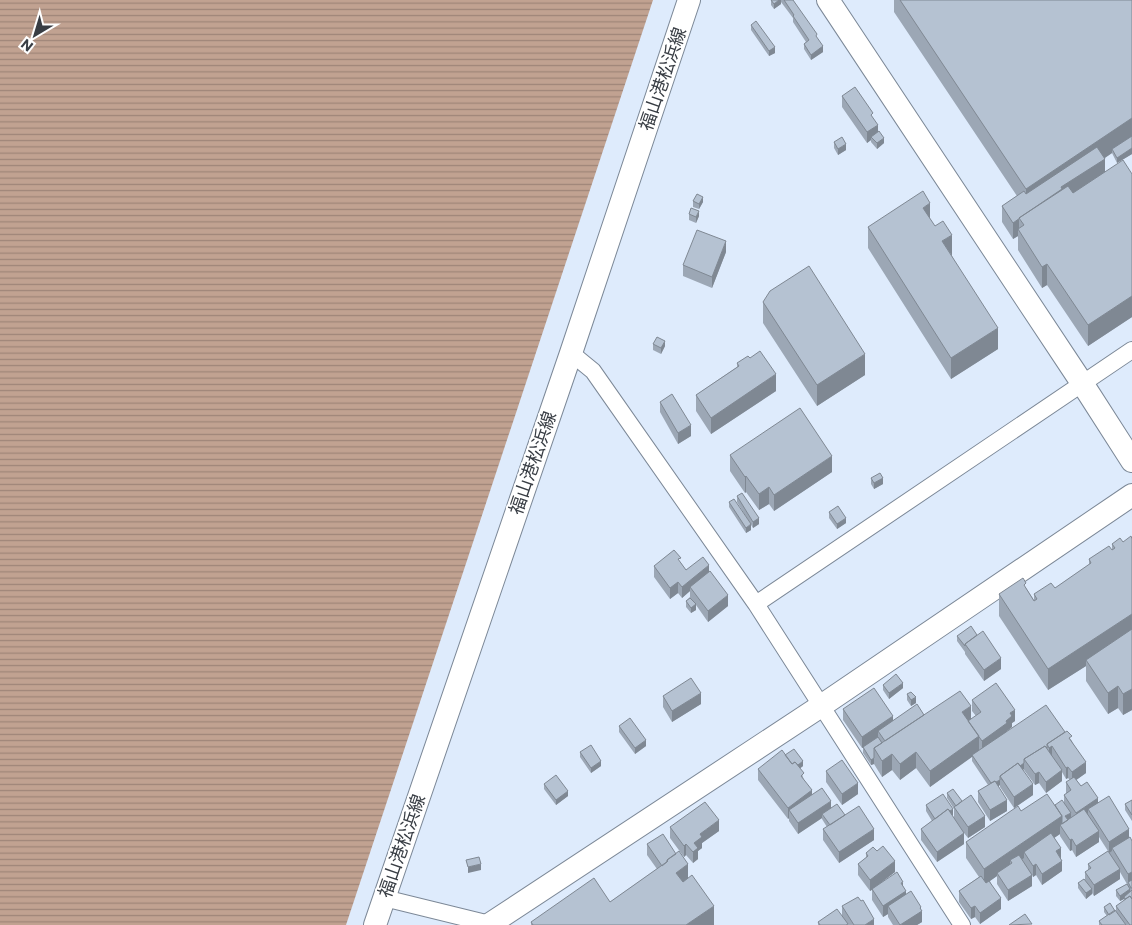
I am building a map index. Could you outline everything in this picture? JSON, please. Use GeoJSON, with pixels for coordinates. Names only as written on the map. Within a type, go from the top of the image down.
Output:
{"type":"FeatureCollection","features":[{"type":"Feature","properties":{"kind":"street","name":"福山港松浜線"},"geometry":{"type":"LineString","coordinates":[[375,925],[571,353],[689,0]]}},
{"type":"Feature","properties":{"kind":"street"},"geometry":{"type":"LineString","coordinates":[[828,0],[1132,461]]}},
{"type":"Feature","properties":{"kind":"street"},"geometry":{"type":"LineString","coordinates":[[756,604],[1132,350]]}},
{"type":"Feature","properties":{"kind":"street"},"geometry":{"type":"LineString","coordinates":[[571,353],[593,371],[756,604],[962,925]]}},
{"type":"Feature","properties":{"kind":"street"},"geometry":{"type":"LineString","coordinates":[[384,898],[490,924],[821,706],[1132,495]]}},
{"type":"Feature","properties":{"kind":"shaded area"},"geometry":{"type":"Polygon","coordinates":[[[0,0],[653,0],[346,925],[0,925],[0,0]]]}},
{"type":"Feature","properties":{"kind":"building"},"geometry":{"type":"Polygon","coordinates":[[[771,0],[779,0],[774,4],[771,0]]]}},
{"type":"Feature","properties":{"kind":"building"},"geometry":{"type":"Polygon","coordinates":[[[784,0],[793,0],[817,34],[816,36],[823,46],[811,55],[804,44],[809,40],[784,0]]]}},
{"type":"Feature","properties":{"kind":"building"},"geometry":{"type":"Polygon","coordinates":[[[900,0],[1132,0],[1132,118],[1026,189],[900,0]]]}},
{"type":"Feature","properties":{"kind":"building"},"geometry":{"type":"Polygon","coordinates":[[[756,21],[775,47],[769,51],[751,25],[756,21]]]}},
{"type":"Feature","properties":{"kind":"building"},"geometry":{"type":"Polygon","coordinates":[[[855,87],[873,113],[871,115],[878,125],[867,132],[842,96],[855,87]]]}},
{"type":"Feature","properties":{"kind":"building"},"geometry":{"type":"Polygon","coordinates":[[[879,131],[884,138],[877,143],[871,137],[879,131]]]}},
{"type":"Feature","properties":{"kind":"building"},"geometry":{"type":"Polygon","coordinates":[[[1132,136],[1132,148],[1117,158],[1112,149],[1132,136]]]}},
{"type":"Feature","properties":{"kind":"building"},"geometry":{"type":"Polygon","coordinates":[[[842,137],[846,144],[838,149],[834,142],[842,137]]]}},
{"type":"Feature","properties":{"kind":"building"},"geometry":{"type":"Polygon","coordinates":[[[1097,147],[1105,159],[1061,187],[1062,189],[1013,223],[1002,206],[1024,191],[1026,194],[1097,147]]]}},
{"type":"Feature","properties":{"kind":"building"},"geometry":{"type":"Polygon","coordinates":[[[1123,160],[1132,174],[1132,296],[1088,325],[1047,264],[1042,267],[1018,229],[1024,225],[1019,218],[1068,186],[1073,193],[1123,160]]]}},
{"type":"Feature","properties":{"kind":"building"},"geometry":{"type":"Polygon","coordinates":[[[923,191],[930,203],[923,208],[935,226],[943,221],[952,235],[942,241],[998,328],[951,358],[868,227],[923,191]]]}},
{"type":"Feature","properties":{"kind":"building"},"geometry":{"type":"Polygon","coordinates":[[[697,194],[703,197],[699,204],[693,201],[697,194]]]}},
{"type":"Feature","properties":{"kind":"building"},"geometry":{"type":"Polygon","coordinates":[[[691,208],[699,211],[696,217],[689,214],[691,208]]]}},
{"type":"Feature","properties":{"kind":"building"},"geometry":{"type":"Polygon","coordinates":[[[697,230],[726,241],[712,277],[683,265],[697,230]]]}},
{"type":"Feature","properties":{"kind":"building"},"geometry":{"type":"Polygon","coordinates":[[[809,266],[865,354],[817,385],[763,302],[770,291],[809,266]]]}},
{"type":"Feature","properties":{"kind":"building"},"geometry":{"type":"Polygon","coordinates":[[[657,337],[665,341],[661,348],[653,344],[657,337]]]}},
{"type":"Feature","properties":{"kind":"building"},"geometry":{"type":"Polygon","coordinates":[[[760,351],[776,374],[711,418],[696,395],[739,366],[737,363],[748,356],[750,358],[760,351]]]}},
{"type":"Feature","properties":{"kind":"building"},"geometry":{"type":"Polygon","coordinates":[[[672,394],[691,425],[678,433],[660,402],[672,394]]]}},
{"type":"Feature","properties":{"kind":"building"},"geometry":{"type":"Polygon","coordinates":[[[800,408],[832,456],[774,495],[769,487],[759,494],[730,455],[800,408]]]}},
{"type":"Feature","properties":{"kind":"building"},"geometry":{"type":"Polygon","coordinates":[[[880,473],[883,478],[874,483],[871,478],[880,473]]]}},
{"type":"Feature","properties":{"kind":"building"},"geometry":{"type":"Polygon","coordinates":[[[742,493],[759,518],[753,522],[737,496],[742,493]]]}},
{"type":"Feature","properties":{"kind":"building"},"geometry":{"type":"Polygon","coordinates":[[[734,499],[751,524],[746,528],[729,502],[734,499]]]}},
{"type":"Feature","properties":{"kind":"building"},"geometry":{"type":"Polygon","coordinates":[[[838,506],[846,518],[837,524],[829,512],[838,506]]]}},
{"type":"Feature","properties":{"kind":"building"},"geometry":{"type":"Polygon","coordinates":[[[1131,536],[1132,614],[1048,669],[999,594],[1023,578],[1026,583],[1024,585],[1034,601],[1037,599],[1034,594],[1051,583],[1055,588],[1091,563],[1089,559],[1109,546],[1112,550],[1115,548],[1112,544],[1120,538],[1123,542],[1131,536]]]}},
{"type":"Feature","properties":{"kind":"building"},"geometry":{"type":"Polygon","coordinates":[[[674,550],[681,558],[678,559],[686,570],[703,557],[709,565],[682,587],[678,582],[670,588],[654,566],[674,550]]]}},
{"type":"Feature","properties":{"kind":"building"},"geometry":{"type":"Polygon","coordinates":[[[710,571],[728,595],[708,611],[690,587],[710,571]]]}},
{"type":"Feature","properties":{"kind":"building"},"geometry":{"type":"Polygon","coordinates":[[[690,598],[696,604],[691,608],[686,601],[690,598]]]}},
{"type":"Feature","properties":{"kind":"building"},"geometry":{"type":"Polygon","coordinates":[[[971,626],[977,635],[965,646],[957,636],[971,626]]]}},
{"type":"Feature","properties":{"kind":"building"},"geometry":{"type":"Polygon","coordinates":[[[1132,629],[1132,689],[1123,694],[1118,686],[1108,693],[1086,660],[1132,629]]]}},
{"type":"Feature","properties":{"kind":"building"},"geometry":{"type":"Polygon","coordinates":[[[983,631],[1001,658],[984,670],[965,644],[983,631]]]}},
{"type":"Feature","properties":{"kind":"building"},"geometry":{"type":"Polygon","coordinates":[[[896,674],[903,683],[889,693],[883,685],[896,674]]]}},
{"type":"Feature","properties":{"kind":"building"},"geometry":{"type":"Polygon","coordinates":[[[691,678],[701,693],[672,711],[663,696],[691,678]]]}},
{"type":"Feature","properties":{"kind":"building"},"geometry":{"type":"Polygon","coordinates":[[[996,683],[1015,710],[1010,713],[1012,716],[1006,721],[1007,723],[982,741],[968,721],[981,712],[972,700],[996,683]]]}},
{"type":"Feature","properties":{"kind":"building"},"geometry":{"type":"Polygon","coordinates":[[[874,688],[893,716],[862,737],[843,709],[874,688]]]}},
{"type":"Feature","properties":{"kind":"building"},"geometry":{"type":"Polygon","coordinates":[[[960,691],[971,706],[962,712],[979,736],[930,771],[916,752],[900,764],[892,754],[882,761],[874,748],[960,691]]]}},
{"type":"Feature","properties":{"kind":"building"},"geometry":{"type":"Polygon","coordinates":[[[911,692],[916,697],[911,700],[907,694],[911,692]]]}},
{"type":"Feature","properties":{"kind":"building"},"geometry":{"type":"Polygon","coordinates":[[[917,704],[924,715],[885,741],[878,731],[917,704]]]}},
{"type":"Feature","properties":{"kind":"building"},"geometry":{"type":"Polygon","coordinates":[[[1046,705],[1065,732],[1047,744],[1047,748],[1045,746],[1024,759],[1024,763],[1020,766],[1018,763],[1000,776],[1000,780],[991,783],[972,755],[1046,705]]]}},
{"type":"Feature","properties":{"kind":"building"},"geometry":{"type":"Polygon","coordinates":[[[630,718],[646,740],[635,748],[619,726],[630,718]]]}},
{"type":"Feature","properties":{"kind":"building"},"geometry":{"type":"Polygon","coordinates":[[[1067,731],[1072,736],[1069,738],[1086,762],[1072,772],[1068,767],[1066,768],[1052,746],[1049,748],[1047,744],[1067,731]]]}},
{"type":"Feature","properties":{"kind":"building"},"geometry":{"type":"Polygon","coordinates":[[[878,737],[882,743],[874,748],[874,758],[871,760],[863,747],[878,737]]]}},
{"type":"Feature","properties":{"kind":"building"},"geometry":{"type":"Polygon","coordinates":[[[591,745],[601,761],[591,768],[580,752],[591,745]]]}},
{"type":"Feature","properties":{"kind":"building"},"geometry":{"type":"Polygon","coordinates":[[[1045,746],[1062,770],[1046,782],[1039,772],[1035,774],[1024,759],[1045,746]]]}},
{"type":"Feature","properties":{"kind":"building"},"geometry":{"type":"Polygon","coordinates":[[[794,749],[803,761],[798,765],[795,762],[792,764],[785,755],[794,749]]]}},
{"type":"Feature","properties":{"kind":"building"},"geometry":{"type":"Polygon","coordinates":[[[782,750],[792,764],[795,762],[804,773],[801,776],[812,790],[788,808],[758,769],[782,750]]]}},
{"type":"Feature","properties":{"kind":"building"},"geometry":{"type":"Polygon","coordinates":[[[842,760],[858,783],[842,794],[826,771],[842,760]]]}},
{"type":"Feature","properties":{"kind":"building"},"geometry":{"type":"Polygon","coordinates":[[[1018,763],[1033,784],[1014,797],[1000,776],[1018,763]]]}},
{"type":"Feature","properties":{"kind":"building"},"geometry":{"type":"Polygon","coordinates":[[[556,775],[568,791],[556,800],[544,784],[556,775]]]}},
{"type":"Feature","properties":{"kind":"building"},"geometry":{"type":"Polygon","coordinates":[[[1074,777],[1081,786],[1087,782],[1098,798],[1076,813],[1064,795],[1071,790],[1066,782],[1074,777]]]}},
{"type":"Feature","properties":{"kind":"building"},"geometry":{"type":"Polygon","coordinates":[[[995,781],[1007,800],[990,810],[978,791],[995,781]]]}},
{"type":"Feature","properties":{"kind":"building"},"geometry":{"type":"Polygon","coordinates":[[[822,788],[831,801],[798,823],[789,810],[822,788]]]}},
{"type":"Feature","properties":{"kind":"building"},"geometry":{"type":"Polygon","coordinates":[[[953,789],[962,801],[956,806],[947,793],[953,789]]]}},
{"type":"Feature","properties":{"kind":"building"},"geometry":{"type":"Polygon","coordinates":[[[943,794],[953,809],[950,811],[948,809],[935,819],[926,805],[943,794]]]}},
{"type":"Feature","properties":{"kind":"building"},"geometry":{"type":"Polygon","coordinates":[[[1047,794],[1062,816],[984,869],[966,842],[1018,806],[1021,811],[1047,794]]]}},
{"type":"Feature","properties":{"kind":"building"},"geometry":{"type":"Polygon","coordinates":[[[971,795],[985,816],[968,827],[954,807],[971,795]]]}},
{"type":"Feature","properties":{"kind":"building"},"geometry":{"type":"Polygon","coordinates":[[[1109,796],[1129,829],[1109,842],[1088,809],[1109,796]]]}},
{"type":"Feature","properties":{"kind":"building"},"geometry":{"type":"Polygon","coordinates":[[[1062,800],[1071,813],[1065,816],[1068,820],[1062,824],[1062,816],[1055,805],[1062,800]]]}},
{"type":"Feature","properties":{"kind":"building"},"geometry":{"type":"Polygon","coordinates":[[[1132,800],[1132,815],[1125,804],[1132,800]]]}},
{"type":"Feature","properties":{"kind":"building"},"geometry":{"type":"Polygon","coordinates":[[[705,802],[719,820],[700,834],[702,837],[694,843],[698,848],[693,852],[686,844],[684,846],[670,827],[705,802]]]}},
{"type":"Feature","properties":{"kind":"building"},"geometry":{"type":"Polygon","coordinates":[[[837,804],[845,815],[830,825],[822,814],[837,804]]]}},
{"type":"Feature","properties":{"kind":"building"},"geometry":{"type":"Polygon","coordinates":[[[859,806],[874,829],[839,852],[823,829],[859,806]]]}},
{"type":"Feature","properties":{"kind":"building"},"geometry":{"type":"Polygon","coordinates":[[[948,809],[964,833],[937,852],[921,829],[948,809]]]}},
{"type":"Feature","properties":{"kind":"building"},"geometry":{"type":"Polygon","coordinates":[[[1084,809],[1099,831],[1076,846],[1060,825],[1084,809]]]}},
{"type":"Feature","properties":{"kind":"building"},"geometry":{"type":"Polygon","coordinates":[[[1051,833],[1061,848],[1056,851],[1062,861],[1042,874],[1036,864],[1033,866],[1024,852],[1051,833]]]}},
{"type":"Feature","properties":{"kind":"building"},"geometry":{"type":"Polygon","coordinates":[[[663,834],[676,854],[662,866],[647,844],[663,834]]]}},
{"type":"Feature","properties":{"kind":"building"},"geometry":{"type":"Polygon","coordinates":[[[1130,837],[1132,841],[1132,872],[1128,874],[1112,848],[1130,837]]]}},
{"type":"Feature","properties":{"kind":"building"},"geometry":{"type":"Polygon","coordinates":[[[883,846],[895,861],[870,880],[858,864],[868,856],[866,853],[873,847],[877,851],[883,846]]]}},
{"type":"Feature","properties":{"kind":"building"},"geometry":{"type":"Polygon","coordinates":[[[679,851],[688,864],[676,873],[683,882],[692,875],[714,906],[686,925],[533,925],[531,922],[594,878],[610,902],[668,861],[679,851]]]}},
{"type":"Feature","properties":{"kind":"building"},"geometry":{"type":"Polygon","coordinates":[[[1108,851],[1120,869],[1094,885],[1085,872],[1091,868],[1088,864],[1108,851]]]}},
{"type":"Feature","properties":{"kind":"building"},"geometry":{"type":"Polygon","coordinates":[[[1019,855],[1032,875],[1008,890],[997,873],[1012,863],[1010,860],[1019,855]]]}},
{"type":"Feature","properties":{"kind":"building"},"geometry":{"type":"Polygon","coordinates":[[[479,857],[481,864],[468,867],[466,860],[479,857]]]}},
{"type":"Feature","properties":{"kind":"building"},"geometry":{"type":"Polygon","coordinates":[[[897,872],[906,891],[883,906],[872,889],[897,872]]]}},
{"type":"Feature","properties":{"kind":"building"},"geometry":{"type":"Polygon","coordinates":[[[981,876],[986,883],[989,881],[1001,898],[980,913],[975,906],[971,908],[959,891],[981,876]]]}},
{"type":"Feature","properties":{"kind":"building"},"geometry":{"type":"Polygon","coordinates":[[[1084,879],[1092,889],[1086,893],[1078,883],[1084,879]]]}},
{"type":"Feature","properties":{"kind":"building"},"geometry":{"type":"Polygon","coordinates":[[[1132,880],[1132,888],[1131,888],[1128,882],[1132,880]]]}},
{"type":"Feature","properties":{"kind":"building"},"geometry":{"type":"Polygon","coordinates":[[[1127,884],[1130,889],[1120,896],[1116,890],[1127,884]]]}},
{"type":"Feature","properties":{"kind":"building"},"geometry":{"type":"Polygon","coordinates":[[[1132,890],[1132,899],[1130,896],[1125,899],[1124,897],[1132,890]]]}},
{"type":"Feature","properties":{"kind":"building"},"geometry":{"type":"Polygon","coordinates":[[[911,891],[922,911],[900,925],[888,906],[911,891]]]}},
{"type":"Feature","properties":{"kind":"building"},"geometry":{"type":"Polygon","coordinates":[[[1130,896],[1132,899],[1132,925],[1130,925],[1116,906],[1130,896]]]}},
{"type":"Feature","properties":{"kind":"building"},"geometry":{"type":"Polygon","coordinates":[[[858,897],[861,901],[863,900],[874,919],[865,925],[854,925],[842,906],[858,897]]]}},
{"type":"Feature","properties":{"kind":"building"},"geometry":{"type":"Polygon","coordinates":[[[1110,903],[1115,911],[1109,915],[1104,907],[1110,903]]]}},
{"type":"Feature","properties":{"kind":"building"},"geometry":{"type":"Polygon","coordinates":[[[837,909],[848,924],[820,925],[818,922],[837,909]]]}},
{"type":"Feature","properties":{"kind":"building"},"geometry":{"type":"Polygon","coordinates":[[[1115,910],[1126,925],[1102,925],[1099,921],[1115,910]]]}},
{"type":"Feature","properties":{"kind":"building"},"geometry":{"type":"Polygon","coordinates":[[[1025,914],[1032,924],[1009,925],[1025,914]]]}}]}
